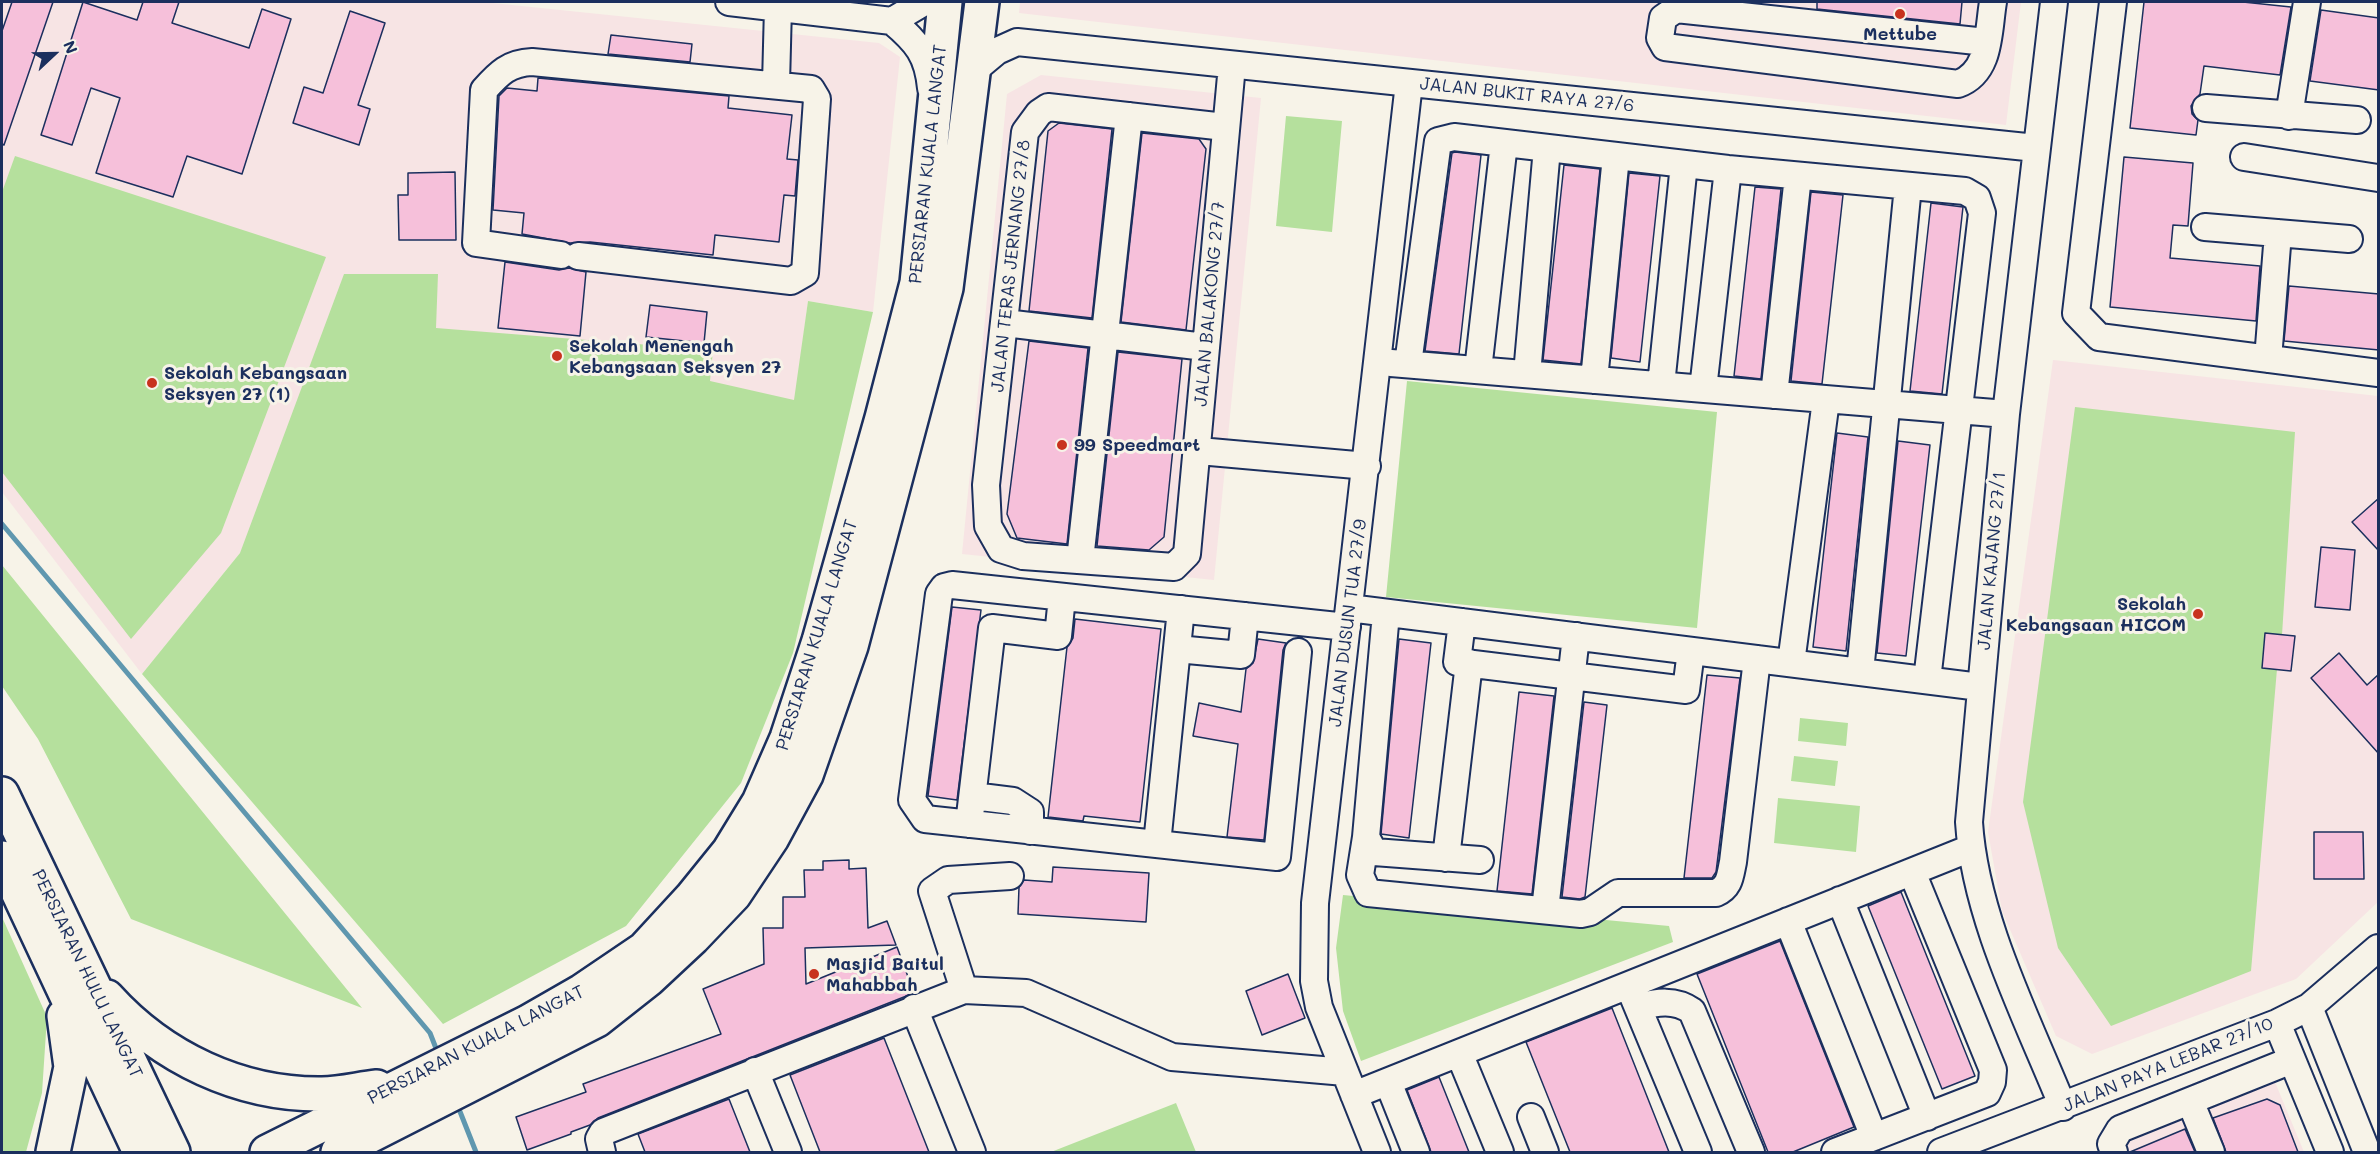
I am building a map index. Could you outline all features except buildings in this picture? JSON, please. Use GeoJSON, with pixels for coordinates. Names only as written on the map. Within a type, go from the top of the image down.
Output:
{"type":"FeatureCollection","features":[{"type":"Feature","properties":{"kind":"main road","name":"PERSIARAN KUALA LANGAT"},"geometry":{"type":"LineString","coordinates":[[931,285],[933,111],[945,2]]}},
{"type":"Feature","properties":{"kind":"main road","name":"PERSIARAN KUALA LANGAT"},"geometry":{"type":"LineString","coordinates":[[267,1152],[423,1085],[597,1020],[650,979],[734,895],[772,838],[806,775],[851,646],[931,285],[973,71],[981,3]]}},
{"type":"Feature","properties":{"kind":"main road","name":"PERSIARAN HULU LANGAT"},"geometry":{"type":"LineString","coordinates":[[2,794],[140,1152]]}},
{"type":"Feature","properties":{"kind":"main road","name":"PERSIARAN HULU LANGAT"},"geometry":{"type":"LineString","coordinates":[[2,858],[173,1152]]}},
{"type":"Feature","properties":{"kind":"main road"},"geometry":{"type":"LineString","coordinates":[[73,980],[159,1045],[244,1085],[281,1092],[324,1094],[423,1085]]}},
{"type":"Feature","properties":{"kind":"main road"},"geometry":{"type":"LineString","coordinates":[[53,1152],[70,1067],[73,980]]}},
{"type":"Feature","properties":{"kind":"main road","name":"PERSIARAN KUALA LANGAT"},"geometry":{"type":"LineString","coordinates":[[338,1152],[423,1085]]}},
{"type":"Feature","properties":{"kind":"street"},"geometry":{"type":"LineString","coordinates":[[729,2],[892,21],[913,38],[922,51],[931,84],[933,111]]}},
{"type":"Feature","properties":{"kind":"street"},"geometry":{"type":"LineString","coordinates":[[892,21],[924,2]]}},
{"type":"Feature","properties":{"kind":"street"},"geometry":{"type":"LineString","coordinates":[[1986,42],[1676,9],[1663,18],[1660,38],[1665,47],[1958,84],[1968,80],[1978,71],[1984,57],[1993,2]]}},
{"type":"Feature","properties":{"kind":"street","name":"JALAN KAJANG 27/1"},"geometry":{"type":"LineString","coordinates":[[2054,2],[2006,414],[1971,787],[1971,848],[1980,895],[1993,934],[2063,1107]]}},
{"type":"Feature","properties":{"kind":"street"},"geometry":{"type":"LineString","coordinates":[[2113,2],[2076,313],[2099,337],[2379,374]]}},
{"type":"Feature","properties":{"kind":"street"},"geometry":{"type":"LineString","coordinates":[[2289,116],[2307,2]]}},
{"type":"Feature","properties":{"kind":"street"},"geometry":{"type":"LineString","coordinates":[[973,71],[997,51],[1017,42],[991,22],[981,3]]}},
{"type":"Feature","properties":{"kind":"street"},"geometry":{"type":"LineString","coordinates":[[776,84],[778,7]]}},
{"type":"Feature","properties":{"kind":"street","name":"JALAN BUKIT RAYA 27/6"},"geometry":{"type":"LineString","coordinates":[[1017,42],[2036,148]]}},
{"type":"Feature","properties":{"kind":"street"},"geometry":{"type":"LineString","coordinates":[[532,62],[776,84],[811,89],[817,99],[805,273],[791,281],[476,243],[484,90],[500,73],[515,63],[532,62]]}},
{"type":"Feature","properties":{"kind":"street","name":"JALAN BALAKONG 27/7"},"geometry":{"type":"LineString","coordinates":[[1023,556],[1174,567],[1187,554],[1232,65]]}},
{"type":"Feature","properties":{"kind":"street","name":"JALAN DUSUN TUA 27/9"},"geometry":{"type":"LineString","coordinates":[[1377,1152],[1319,1007],[1314,981],[1315,903],[1379,362],[1409,83]]}},
{"type":"Feature","properties":{"kind":"street","name":"JALAN TERAS JERNANG 27/8"},"geometry":{"type":"LineString","coordinates":[[1023,556],[1001,549],[988,526],[986,505],[1025,132],[1039,113],[1048,107],[1225,127]]}},
{"type":"Feature","properties":{"kind":"street"},"geometry":{"type":"LineString","coordinates":[[2206,108],[2357,120]]}},
{"type":"Feature","properties":{"kind":"street"},"geometry":{"type":"LineString","coordinates":[[1080,560],[1129,116]]}},
{"type":"Feature","properties":{"kind":"street"},"geometry":{"type":"LineString","coordinates":[[1408,364],[1438,141],[1454,137],[1728,169],[1965,191],[1977,198],[1982,213],[1927,680]]}},
{"type":"Feature","properties":{"kind":"street"},"geometry":{"type":"LineString","coordinates":[[1478,370],[1504,143]]}},
{"type":"Feature","properties":{"kind":"street"},"geometry":{"type":"LineString","coordinates":[[1527,374],[1547,148]]}},
{"type":"Feature","properties":{"kind":"street"},"geometry":{"type":"LineString","coordinates":[[1594,380],[1616,156]]}},
{"type":"Feature","properties":{"kind":"street"},"geometry":{"type":"LineString","coordinates":[[2244,158],[2379,178]]}},
{"type":"Feature","properties":{"kind":"street"},"geometry":{"type":"LineString","coordinates":[[1661,386],[1684,164]]}},
{"type":"Feature","properties":{"kind":"street"},"geometry":{"type":"LineString","coordinates":[[1702,389],[1728,169]]}},
{"type":"Feature","properties":{"kind":"street"},"geometry":{"type":"LineString","coordinates":[[1774,395],[1798,176]]}},
{"type":"Feature","properties":{"kind":"street"},"geometry":{"type":"LineString","coordinates":[[1860,672],[1908,186]]}},
{"type":"Feature","properties":{"kind":"street"},"geometry":{"type":"LineString","coordinates":[[2205,227],[2349,239]]}},
{"type":"Feature","properties":{"kind":"street"},"geometry":{"type":"LineString","coordinates":[[2268,359],[2278,233]]}},
{"type":"Feature","properties":{"kind":"street"},"geometry":{"type":"LineString","coordinates":[[1005,323],[1205,347]]}},
{"type":"Feature","properties":{"kind":"street"},"geometry":{"type":"LineString","coordinates":[[1379,362],[2006,414]]}},
{"type":"Feature","properties":{"kind":"street"},"geometry":{"type":"LineString","coordinates":[[1791,663],[1826,399]]}},
{"type":"Feature","properties":{"kind":"street"},"geometry":{"type":"LineString","coordinates":[[1198,451],[1366,466]]}},
{"type":"Feature","properties":{"kind":"street"},"geometry":{"type":"LineString","coordinates":[[1298,652],[1277,857],[925,819],[912,800],[939,594],[944,587],[952,585],[1245,616],[1348,617],[1386,612],[1980,687]]}},
{"type":"Feature","properties":{"kind":"street"},"geometry":{"type":"LineString","coordinates":[[969,824],[997,590]]}},
{"type":"Feature","properties":{"kind":"street"},"geometry":{"type":"LineString","coordinates":[[992,628],[1058,636],[1062,597]]}},
{"type":"Feature","properties":{"kind":"street"},"geometry":{"type":"LineString","coordinates":[[1157,844],[1181,609]]}},
{"type":"Feature","properties":{"kind":"street"},"geometry":{"type":"LineString","coordinates":[[1386,612],[1366,837],[1360,875],[1368,893],[1581,914],[1590,912],[1618,893],[1716,893],[1728,885],[1757,659]]}},
{"type":"Feature","properties":{"kind":"street"},"geometry":{"type":"LineString","coordinates":[[1177,649],[1241,655],[1245,616]]}},
{"type":"Feature","properties":{"kind":"street"},"geometry":{"type":"LineString","coordinates":[[1462,622],[1457,662],[1686,690],[1691,651]]}},
{"type":"Feature","properties":{"kind":"street"},"geometry":{"type":"LineString","coordinates":[[1545,910],[1576,636]]}},
{"type":"Feature","properties":{"kind":"street"},"geometry":{"type":"LineString","coordinates":[[1446,858],[1470,663]]}},
{"type":"Feature","properties":{"kind":"street"},"geometry":{"type":"LineString","coordinates":[[973,796],[1012,801],[1030,812],[1030,831]]}},
{"type":"Feature","properties":{"kind":"street"},"geometry":{"type":"LineString","coordinates":[[1366,837],[1374,852],[1480,860]]}},
{"type":"Feature","properties":{"kind":"street"},"geometry":{"type":"LineString","coordinates":[[601,1146],[603,1132],[964,990],[1026,993],[1172,1057],[1349,1084],[1388,1082],[1460,1053],[1634,996],[1788,921],[1971,848]]}},
{"type":"Feature","properties":{"kind":"street"},"geometry":{"type":"LineString","coordinates":[[1835,1152],[1987,1093],[1992,1082],[1993,1070],[1912,872]]}},
{"type":"Feature","properties":{"kind":"street"},"geometry":{"type":"LineString","coordinates":[[964,990],[932,891],[948,880],[1010,876]]}},
{"type":"Feature","properties":{"kind":"street"},"geometry":{"type":"LineString","coordinates":[[1840,900],[1927,1117]]}},
{"type":"Feature","properties":{"kind":"street"},"geometry":{"type":"LineString","coordinates":[[1788,921],[1874,1137]]}},
{"type":"Feature","properties":{"kind":"street","name":"JALAN PAYA LEBAR 27/10"},"geometry":{"type":"LineString","coordinates":[[1941,1152],[2277,1023],[2309,1007],[2379,948]]}},
{"type":"Feature","properties":{"kind":"street"},"geometry":{"type":"LineString","coordinates":[[1634,996],[1698,1152]]}},
{"type":"Feature","properties":{"kind":"street"},"geometry":{"type":"LineString","coordinates":[[1634,996],[1684,1005],[1692,1011],[1751,1152]]}},
{"type":"Feature","properties":{"kind":"street"},"geometry":{"type":"LineString","coordinates":[[2309,1007],[2367,1152]]}},
{"type":"Feature","properties":{"kind":"street"},"geometry":{"type":"LineString","coordinates":[[914,1008],[972,1152]]}},
{"type":"Feature","properties":{"kind":"street"},"geometry":{"type":"LineString","coordinates":[[2277,1023],[2330,1152]]}},
{"type":"Feature","properties":{"kind":"street"},"geometry":{"type":"LineString","coordinates":[[1460,1053],[1500,1152]]}},
{"type":"Feature","properties":{"kind":"street"},"geometry":{"type":"LineString","coordinates":[[2114,1152],[2111,1144],[2120,1129],[2292,1060]]}},
{"type":"Feature","properties":{"kind":"street"},"geometry":{"type":"LineString","coordinates":[[755,1071],[788,1152]]}},
{"type":"Feature","properties":{"kind":"street"},"geometry":{"type":"LineString","coordinates":[[1388,1082],[1416,1152]]}},
{"type":"Feature","properties":{"kind":"street"},"geometry":{"type":"LineString","coordinates":[[2190,1101],[2211,1152]]}},
{"type":"Feature","properties":{"kind":"street"},"geometry":{"type":"LineString","coordinates":[[1531,1117],[1545,1152]]}},
{"type":"Feature","properties":{"kind":"shaded area"},"geometry":{"type":"Polygon","coordinates":[[[2,2],[483,2],[879,43],[900,57],[873,312],[808,301],[795,400],[240,553],[142,674],[2,492],[2,2]]]}},
{"type":"Feature","properties":{"kind":"shaded area"},"geometry":{"type":"Polygon","coordinates":[[[1020,2],[2021,2],[2006,125],[1019,13],[1020,2]]]}},
{"type":"Feature","properties":{"kind":"shaded area"},"geometry":{"type":"Polygon","coordinates":[[[1041,75],[1261,98],[1214,580],[962,554],[1007,94],[1041,75]]]}},
{"type":"Feature","properties":{"kind":"shaded area","name":"Sekolah Kebangsaan HICOM"},"geometry":{"type":"Polygon","coordinates":[[[2053,360],[2378,396],[2378,902],[2296,979],[2092,1054],[2056,1036],[2002,911],[1988,832],[2053,360]]]}},
{"type":"Feature","properties":{"kind":"shaded area"},"geometry":{"type":"Polygon","coordinates":[[[2275,1082],[2304,1152],[2124,1152],[2121,1145],[2275,1082]]]}},
{"type":"Feature","properties":{"kind":"green space"},"geometry":{"type":"Polygon","coordinates":[[[1286,116],[1342,121],[1332,232],[1276,226],[1286,116]]]}},
{"type":"Feature","properties":{"kind":"green space"},"geometry":{"type":"Polygon","coordinates":[[[15,156],[326,257],[221,533],[131,639],[2,472],[2,192],[15,156]]]}},
{"type":"Feature","properties":{"kind":"green space"},"geometry":{"type":"Polygon","coordinates":[[[344,274],[438,274],[436,328],[713,350],[710,381],[794,400],[808,301],[873,312],[793,653],[741,783],[626,926],[443,1024],[142,674],[240,553],[344,274]]]}},
{"type":"Feature","properties":{"kind":"green space"},"geometry":{"type":"Polygon","coordinates":[[[1407,381],[1717,412],[1697,628],[1386,597],[1407,381]]]}},
{"type":"Feature","properties":{"kind":"green space"},"geometry":{"type":"Polygon","coordinates":[[[2075,407],[2295,432],[2282,635],[2262,668],[2277,669],[2251,971],[2111,1026],[2058,948],[2023,802],[2075,407]]]}},
{"type":"Feature","properties":{"kind":"green space"},"geometry":{"type":"Polygon","coordinates":[[[2,565],[362,1008],[131,919],[38,739],[2,686],[2,565]]]}},
{"type":"Feature","properties":{"kind":"green space"},"geometry":{"type":"Polygon","coordinates":[[[1800,718],[1848,723],[1846,746],[1798,741],[1800,718]]]}},
{"type":"Feature","properties":{"kind":"green space"},"geometry":{"type":"Polygon","coordinates":[[[1794,756],[1838,761],[1835,786],[1791,781],[1794,756]]]}},
{"type":"Feature","properties":{"kind":"green space"},"geometry":{"type":"Polygon","coordinates":[[[1778,798],[1860,806],[1856,852],[1774,843],[1778,798]]]}},
{"type":"Feature","properties":{"kind":"green space"},"geometry":{"type":"Polygon","coordinates":[[[1343,895],[1669,926],[1673,942],[1361,1061],[1343,1011],[1336,948],[1343,895]]]}},
{"type":"Feature","properties":{"kind":"green space"},"geometry":{"type":"Polygon","coordinates":[[[2,917],[47,1017],[42,1093],[26,1152],[2,1152],[2,917]]]}},
{"type":"Feature","properties":{"kind":"green space"},"geometry":{"type":"Polygon","coordinates":[[[1176,1103],[1196,1152],[1051,1152],[1176,1103]]]}},
{"type":"Feature","properties":{"kind":"waterway"},"geometry":{"type":"LineString","coordinates":[[2,524],[430,1033],[439,1056]]}},
{"type":"Feature","properties":{"kind":"waterway"},"geometry":{"type":"LineString","coordinates":[[457,1104],[476,1152]]}},
{"type":"Feature","properties":{"kind":"place","name":"Mettube"},"geometry":{"type":"Point","coordinates":[1900,14]}},
{"type":"Feature","properties":{"kind":"place","name":"Sekolah Menengah Kebangsaan Seksyen 27"},"geometry":{"type":"Point","coordinates":[557,356]}},
{"type":"Feature","properties":{"kind":"place","name":"Sekolah Kebangsaan Seksyen 27 (1)"},"geometry":{"type":"Point","coordinates":[152,383]}},
{"type":"Feature","properties":{"kind":"place","name":"99 Speedmart"},"geometry":{"type":"Point","coordinates":[1062,445]}},
{"type":"Feature","properties":{"kind":"place","name":"Sekolah Kebangsaan HICOM"},"geometry":{"type":"Point","coordinates":[2198,614]}},
{"type":"Feature","properties":{"kind":"place","name":"Masjid Baitul Mahabbah"},"geometry":{"type":"Point","coordinates":[814,974]}}]}
